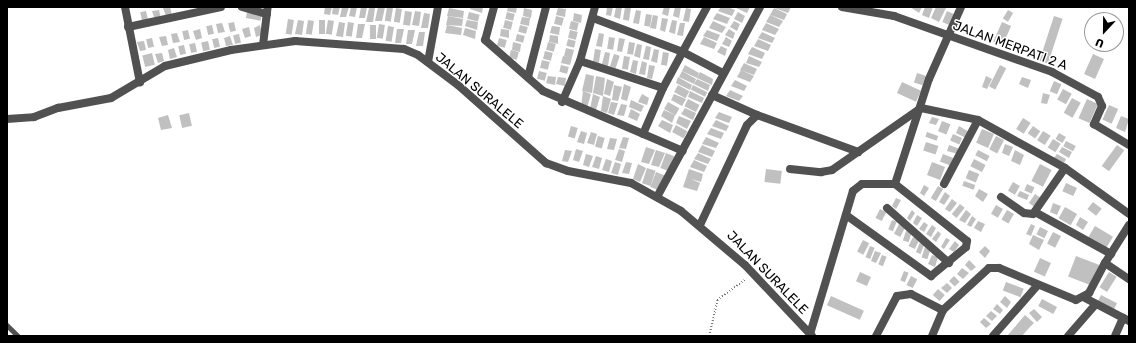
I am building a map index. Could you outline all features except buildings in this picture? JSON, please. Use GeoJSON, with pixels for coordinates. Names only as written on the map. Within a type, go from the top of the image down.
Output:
{"type":"FeatureCollection","features":[{"type":"Feature","properties":{"kind":"street"},"geometry":{"type":"LineString","coordinates":[[125,7],[140,84]]}},
{"type":"Feature","properties":{"kind":"street"},"geometry":{"type":"LineString","coordinates":[[128,27],[221,7]]}},
{"type":"Feature","properties":{"kind":"street"},"geometry":{"type":"LineString","coordinates":[[242,7],[267,11],[264,45]]}},
{"type":"Feature","properties":{"kind":"street"},"geometry":{"type":"LineString","coordinates":[[428,62],[438,7]]}},
{"type":"Feature","properties":{"kind":"street"},"geometry":{"type":"LineString","coordinates":[[494,7],[485,40],[528,77],[562,102],[682,151]]}},
{"type":"Feature","properties":{"kind":"street"},"geometry":{"type":"LineString","coordinates":[[528,77],[546,7]]}},
{"type":"Feature","properties":{"kind":"street"},"geometry":{"type":"LineString","coordinates":[[562,102],[580,61],[595,7]]}},
{"type":"Feature","properties":{"kind":"street"},"geometry":{"type":"LineString","coordinates":[[643,134],[663,88],[707,7]]}},
{"type":"Feature","properties":{"kind":"street"},"geometry":{"type":"LineString","coordinates":[[657,197],[760,7]]}},
{"type":"Feature","properties":{"kind":"street","name":"JALAN MERPATI 2 A"},"geometry":{"type":"LineString","coordinates":[[842,7],[868,9],[894,16],[950,38],[1052,72],[1098,97],[1102,106],[1094,124],[1129,145]]}},
{"type":"Feature","properties":{"kind":"street"},"geometry":{"type":"LineString","coordinates":[[895,184],[921,108],[929,79],[950,38],[961,7]]}},
{"type":"Feature","properties":{"kind":"street"},"geometry":{"type":"LineString","coordinates":[[593,18],[682,52],[723,73]]}},
{"type":"Feature","properties":{"kind":"street","name":"JALAN SURALELE"},"geometry":{"type":"LineString","coordinates":[[7,119],[34,118],[58,108],[111,98],[140,84],[165,66],[264,45],[295,41],[404,49],[428,62],[546,163],[568,171],[631,183],[657,197],[700,225],[754,274],[811,335]]}},
{"type":"Feature","properties":{"kind":"street"},"geometry":{"type":"LineString","coordinates":[[580,61],[663,88]]}},
{"type":"Feature","properties":{"kind":"street"},"geometry":{"type":"LineString","coordinates":[[712,95],[757,115],[858,152]]}},
{"type":"Feature","properties":{"kind":"street"},"geometry":{"type":"LineString","coordinates":[[790,169],[827,172],[921,108],[978,120],[1065,168],[1129,214]]}},
{"type":"Feature","properties":{"kind":"street"},"geometry":{"type":"LineString","coordinates":[[700,225],[747,125],[757,115]]}},
{"type":"Feature","properties":{"kind":"street"},"geometry":{"type":"LineString","coordinates":[[944,184],[978,120]]}},
{"type":"Feature","properties":{"kind":"street"},"geometry":{"type":"LineString","coordinates":[[1035,212],[1065,168]]}},
{"type":"Feature","properties":{"kind":"street"},"geometry":{"type":"LineString","coordinates":[[811,335],[846,215],[855,187],[862,184],[895,184],[967,240],[966,247],[949,263],[927,276],[846,215]]}},
{"type":"Feature","properties":{"kind":"street"},"geometry":{"type":"LineString","coordinates":[[1001,197],[1024,213],[1035,212],[1111,254]]}},
{"type":"Feature","properties":{"kind":"street"},"geometry":{"type":"LineString","coordinates":[[887,208],[949,263]]}},
{"type":"Feature","properties":{"kind":"street"},"geometry":{"type":"LineString","coordinates":[[1085,298],[1129,225]]}},
{"type":"Feature","properties":{"kind":"street"},"geometry":{"type":"LineString","coordinates":[[1106,263],[1129,280]]}},
{"type":"Feature","properties":{"kind":"street"},"geometry":{"type":"LineString","coordinates":[[932,336],[943,310],[993,267],[1072,300],[1085,298]]}},
{"type":"Feature","properties":{"kind":"street"},"geometry":{"type":"LineString","coordinates":[[993,336],[1037,286]]}},
{"type":"Feature","properties":{"kind":"street"},"geometry":{"type":"LineString","coordinates":[[876,336],[896,296],[911,294],[943,310]]}},
{"type":"Feature","properties":{"kind":"street"},"geometry":{"type":"LineString","coordinates":[[1085,298],[1094,306],[1126,320],[1115,336]]}},
{"type":"Feature","properties":{"kind":"street"},"geometry":{"type":"LineString","coordinates":[[1068,336],[1094,306]]}},
{"type":"Feature","properties":{"kind":"lane"},"geometry":{"type":"LineString","coordinates":[[7,325],[18,336]]}},
{"type":"Feature","properties":{"kind":"path"},"geometry":{"type":"LineString","coordinates":[[709,336],[717,300],[754,274]]}}]}
